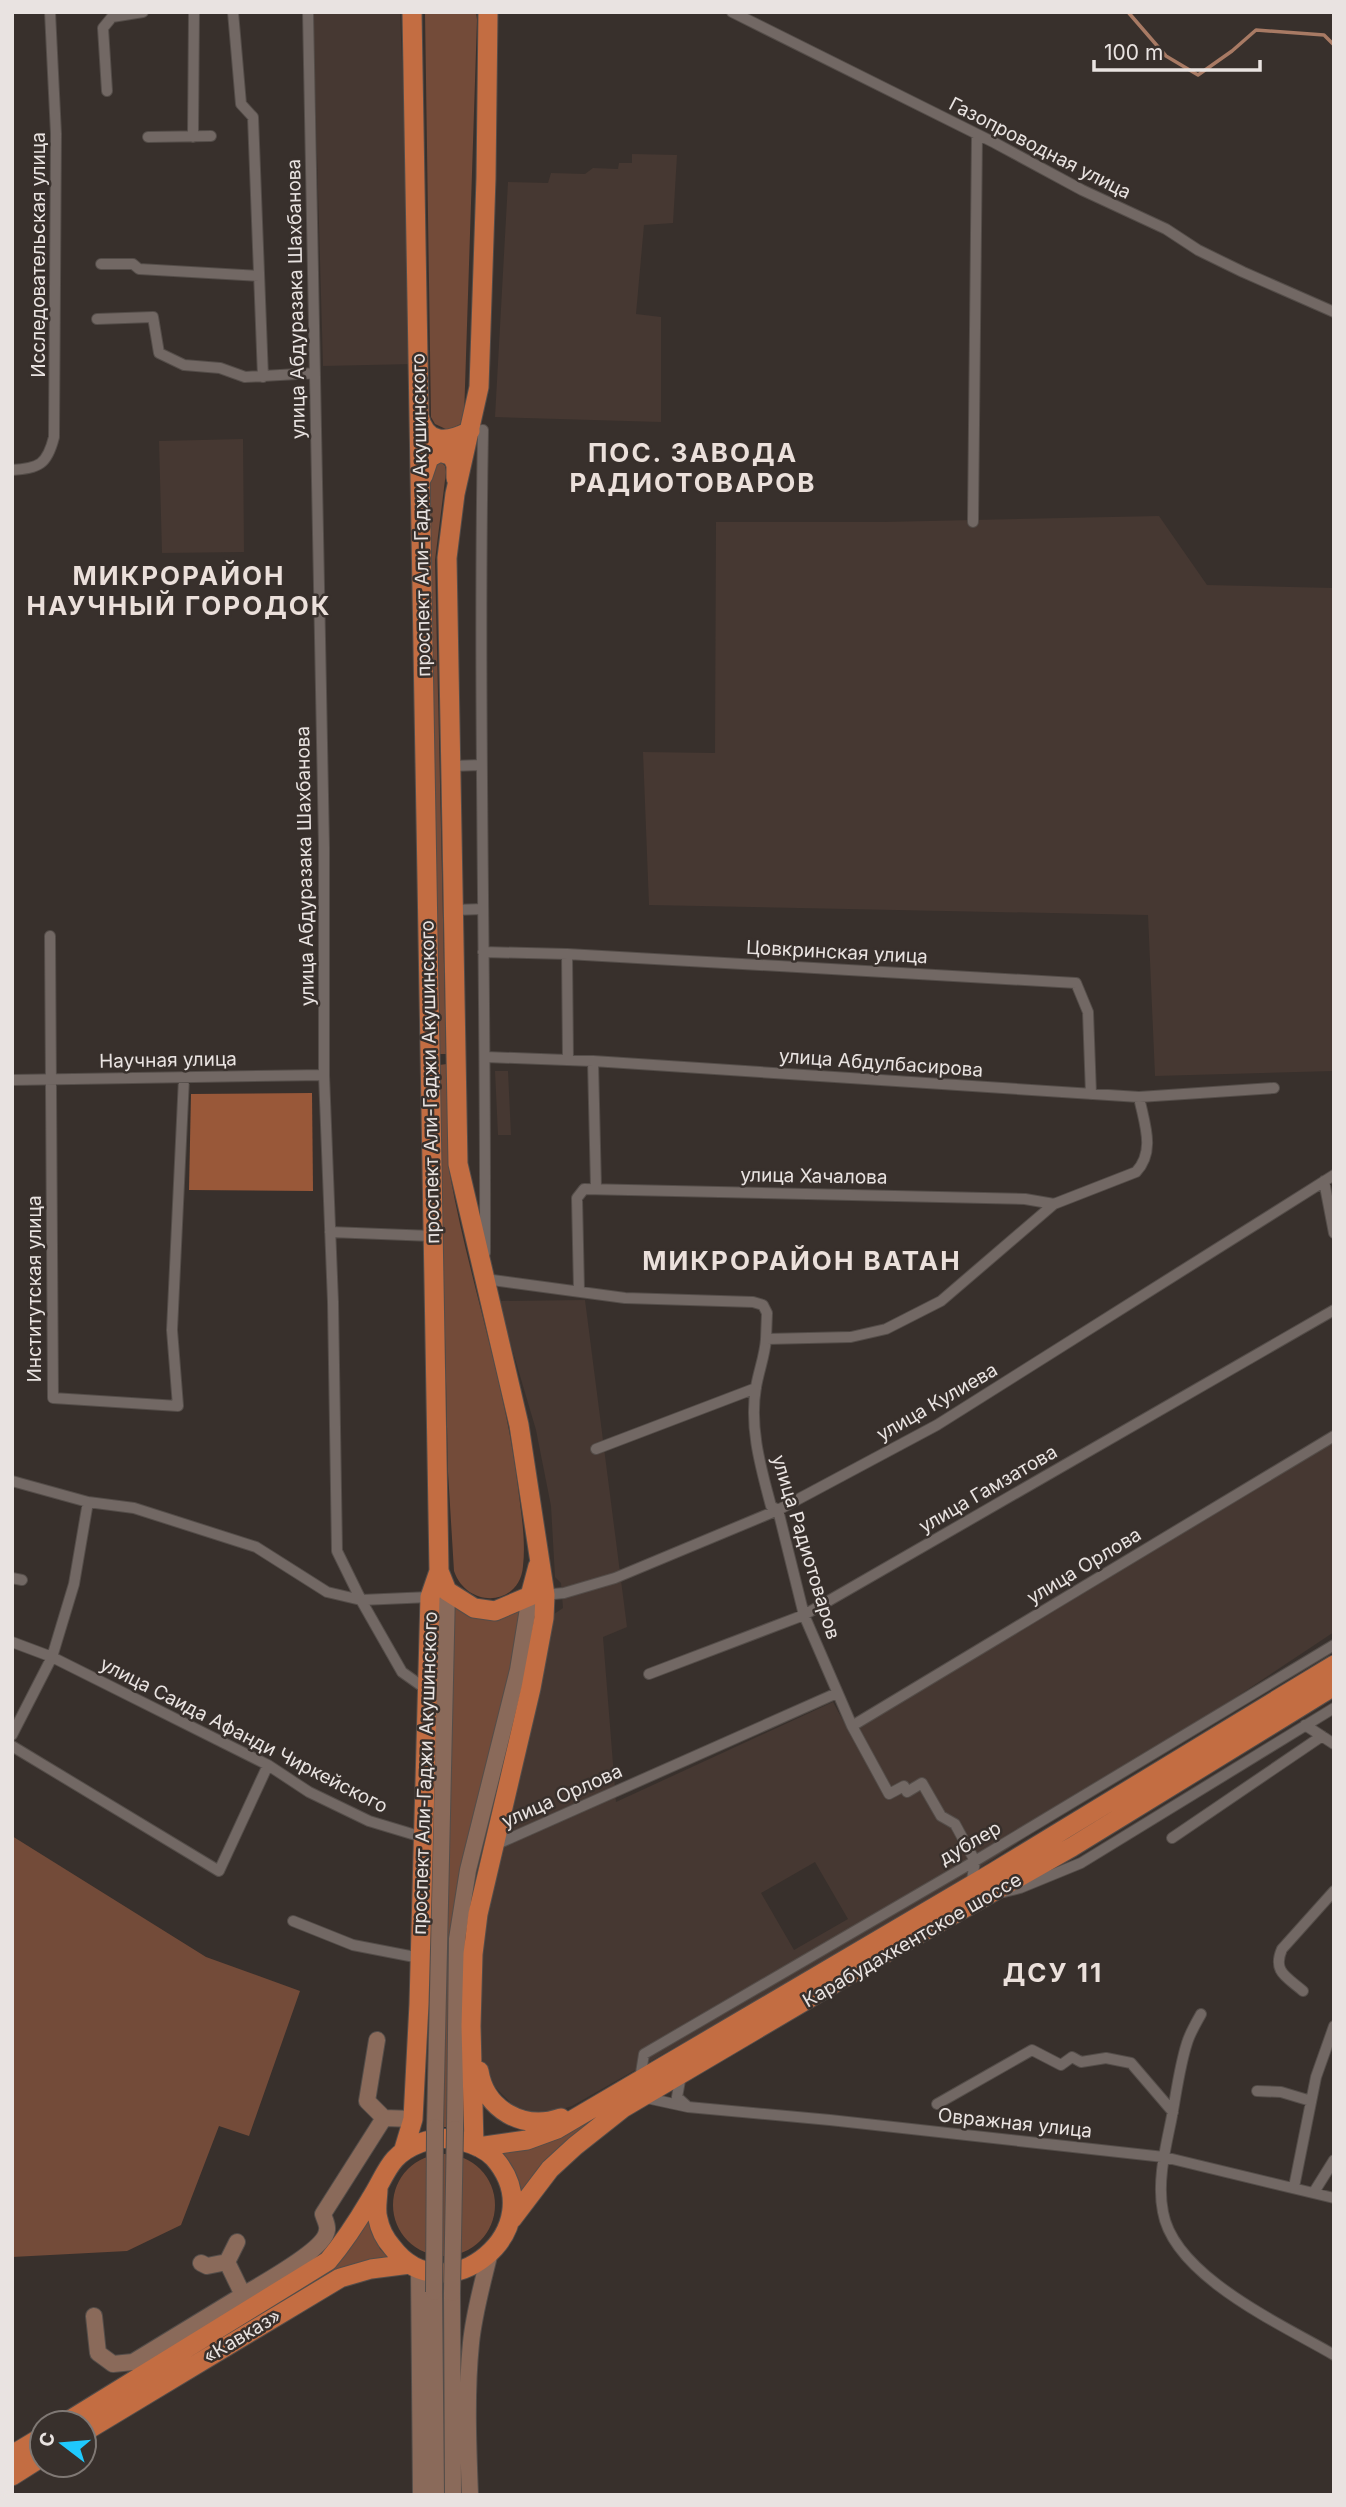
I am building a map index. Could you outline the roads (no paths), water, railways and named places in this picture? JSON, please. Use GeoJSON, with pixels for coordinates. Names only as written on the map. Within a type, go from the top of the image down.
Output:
{"type":"FeatureCollection","features":[{"type":"Feature","properties":{"kind":"highway","name":"проспект Али-Гаджи Акушинского"},"geometry":{"type":"LineString","coordinates":[[404,2149],[412,2119],[420,1958],[426,1689],[439,1572],[420,488],[419,273],[412,12]]}},
{"type":"Feature","properties":{"kind":"highway","name":"проспект Али-Гаджи Акушинского"},"geometry":{"type":"LineString","coordinates":[[488,12],[479,382],[456,494],[447,558],[458,1164],[519,1425],[539,1563],[538,1595]]}},
{"type":"Feature","properties":{"kind":"highway"},"geometry":{"type":"LineString","coordinates":[[419,415],[422,427],[438,439],[456,438],[470,431]]}},
{"type":"Feature","properties":{"kind":"highway"},"geometry":{"type":"LineString","coordinates":[[420,488],[425,464],[429,458],[435,453],[447,453],[452,456],[456,465],[456,494]]}},
{"type":"Feature","properties":{"kind":"highway"},"geometry":{"type":"LineString","coordinates":[[429,1065],[444,1058],[457,1065]]}},
{"type":"Feature","properties":{"kind":"highway"},"geometry":{"type":"LineString","coordinates":[[438,1594],[474,1608],[495,1611],[538,1595],[544,1618],[531,1688],[478,1914],[473,1954],[471,2026],[476,2146]]}},
{"type":"Feature","properties":{"kind":"highway","name":"Карабудахкентское шоссе"},"geometry":{"type":"LineString","coordinates":[[476,2146],[527,2140],[557,2129],[598,2105],[681,2075],[979,1891],[1334,1665]]}},
{"type":"Feature","properties":{"kind":"highway","name":"Карабудахкентское шоссе"},"geometry":{"type":"LineString","coordinates":[[512,2220],[550,2169],[623,2108],[641,2088],[979,1891],[1072,1847],[1334,1686]]}},
{"type":"Feature","properties":{"kind":"highway"},"geometry":{"type":"LineString","coordinates":[[471,2026],[480,2081],[489,2099],[503,2111],[536,2123],[551,2122],[598,2105]]}},
{"type":"Feature","properties":{"kind":"highway"},"geometry":{"type":"LineString","coordinates":[[88,2409],[328,2261],[346,2240],[378,2188],[383,2174],[404,2149],[431,2138],[454,2139],[476,2146],[493,2158],[507,2180],[513,2200],[512,2220],[503,2238],[474,2265],[439,2274],[415,2266],[398,2255],[384,2236],[377,2217],[378,2188]]}},
{"type":"Feature","properties":{"kind":"highway","name":"«Кавказ»"},"geometry":{"type":"LineString","coordinates":[[98,2424],[340,2278],[371,2269],[415,2266]]}},
{"type":"Feature","properties":{"kind":"highway"},"geometry":{"type":"LineString","coordinates":[[12,2455],[28,2445]]}},
{"type":"Feature","properties":{"kind":"highway"},"geometry":{"type":"LineString","coordinates":[[12,2476],[28,2466]]}},
{"type":"Feature","properties":{"kind":"main road"},"geometry":{"type":"LineString","coordinates":[[436,2495],[434,2292],[438,1594]]}},
{"type":"Feature","properties":{"kind":"main road"},"geometry":{"type":"LineString","coordinates":[[453,2495],[452,2293],[457,1939],[468,1870],[538,1595]]}},
{"type":"Feature","properties":{"kind":"main road"},"geometry":{"type":"LineString","coordinates":[[377,2040],[367,2101],[384,2118],[412,2119]]}},
{"type":"Feature","properties":{"kind":"main road"},"geometry":{"type":"LineString","coordinates":[[94,2316],[98,2353],[113,2364],[132,2361],[281,2272],[323,2241],[327,2230],[323,2214],[384,2118]]}},
{"type":"Feature","properties":{"kind":"main road"},"geometry":{"type":"LineString","coordinates":[[227,2262],[237,2242]]}},
{"type":"Feature","properties":{"kind":"main road"},"geometry":{"type":"LineString","coordinates":[[470,2495],[467,2412],[471,2342],[490,2252]]}},
{"type":"Feature","properties":{"kind":"main road"},"geometry":{"type":"LineString","coordinates":[[227,2262],[243,2295]]}},
{"type":"Feature","properties":{"kind":"main road"},"geometry":{"type":"LineString","coordinates":[[201,2263],[207,2266],[227,2262]]}},
{"type":"Feature","properties":{"kind":"main road"},"geometry":{"type":"LineString","coordinates":[[415,2266],[421,2495]]}},
{"type":"Feature","properties":{"kind":"street","name":"Исследовательская улица"},"geometry":{"type":"LineString","coordinates":[[12,470],[35,468],[43,462],[51,452],[54,438],[56,134],[50,12]]}},
{"type":"Feature","properties":{"kind":"street"},"geometry":{"type":"LineString","coordinates":[[107,91],[103,28],[112,17],[143,12]]}},
{"type":"Feature","properties":{"kind":"street"},"geometry":{"type":"LineString","coordinates":[[193,137],[194,12]]}},
{"type":"Feature","properties":{"kind":"street"},"geometry":{"type":"LineString","coordinates":[[233,12],[241,104],[253,117],[263,377]]}},
{"type":"Feature","properties":{"kind":"street","name":"улица Абдуразака Шахбанова"},"geometry":{"type":"LineString","coordinates":[[308,12],[324,833],[324,1075],[337,1551],[360,1600],[402,1672],[426,1689]]}},
{"type":"Feature","properties":{"kind":"street"},"geometry":{"type":"LineString","coordinates":[[488,39],[496,12]]}},
{"type":"Feature","properties":{"kind":"street","name":"Газопроводная улица"},"geometry":{"type":"LineString","coordinates":[[732,12],[1082,190],[1166,229],[1198,250],[1334,312]]}},
{"type":"Feature","properties":{"kind":"street"},"geometry":{"type":"LineString","coordinates":[[148,137],[211,136]]}},
{"type":"Feature","properties":{"kind":"street"},"geometry":{"type":"LineString","coordinates":[[973,522],[977,136]]}},
{"type":"Feature","properties":{"kind":"street"},"geometry":{"type":"LineString","coordinates":[[100,264],[133,264],[139,268],[188,273],[259,276]]}},
{"type":"Feature","properties":{"kind":"street"},"geometry":{"type":"LineString","coordinates":[[97,319],[153,317],[159,353],[184,365],[220,368],[245,377],[315,373]]}},
{"type":"Feature","properties":{"kind":"street"},"geometry":{"type":"LineString","coordinates":[[470,431],[483,430],[480,607],[486,1057],[485,1279],[579,1290]]}},
{"type":"Feature","properties":{"kind":"street"},"geometry":{"type":"LineString","coordinates":[[452,766],[481,765]]}},
{"type":"Feature","properties":{"kind":"street"},"geometry":{"type":"LineString","coordinates":[[454,909],[483,909]]}},
{"type":"Feature","properties":{"kind":"street","name":"Институтская улица"},"geometry":{"type":"LineString","coordinates":[[50,936],[53,1398],[178,1406],[172,1330],[184,1078]]}},
{"type":"Feature","properties":{"kind":"street","name":"Цовкринская улица"},"geometry":{"type":"LineString","coordinates":[[484,952],[567,954],[1076,983],[1088,1012],[1091,1094]]}},
{"type":"Feature","properties":{"kind":"street"},"geometry":{"type":"LineString","coordinates":[[567,954],[568,1060]]}},
{"type":"Feature","properties":{"kind":"street","name":"улица Абдулбасирова"},"geometry":{"type":"LineString","coordinates":[[486,1057],[593,1061],[1139,1097],[1274,1088]]}},
{"type":"Feature","properties":{"kind":"street"},"geometry":{"type":"LineString","coordinates":[[593,1061],[596,1188]]}},
{"type":"Feature","properties":{"kind":"street","name":"Научная улица"},"geometry":{"type":"LineString","coordinates":[[12,1080],[324,1075]]}},
{"type":"Feature","properties":{"kind":"street"},"geometry":{"type":"LineString","coordinates":[[766,1339],[851,1337],[886,1329],[940,1301],[1054,1204],[1136,1172],[1145,1163],[1149,1149],[1139,1097]]}},
{"type":"Feature","properties":{"kind":"street"},"geometry":{"type":"LineString","coordinates":[[1329,1178],[1334,1233]]}},
{"type":"Feature","properties":{"kind":"street","name":"улица Кулиева"},"geometry":{"type":"LineString","coordinates":[[538,1595],[564,1593],[615,1578],[778,1510],[937,1425],[1329,1178]]}},
{"type":"Feature","properties":{"kind":"street","name":"улица Хачалова"},"geometry":{"type":"LineString","coordinates":[[579,1290],[577,1198],[579,1192],[584,1189],[1025,1199],[1054,1204]]}},
{"type":"Feature","properties":{"kind":"street"},"geometry":{"type":"LineString","coordinates":[[330,1232],[432,1236]]}},
{"type":"Feature","properties":{"kind":"street","name":"улица Радиотоваров"},"geometry":{"type":"LineString","coordinates":[[579,1290],[625,1298],[753,1302],[763,1305],[767,1313],[766,1339],[756,1388],[755,1428],[758,1454],[771,1506],[778,1510],[804,1615],[852,1726],[889,1794],[904,1786],[908,1791],[922,1783],[941,1815],[955,1824],[975,1861]]}},
{"type":"Feature","properties":{"kind":"street","name":"улица Гамзатова"},"geometry":{"type":"LineString","coordinates":[[649,1674],[804,1615],[1334,1310]]}},
{"type":"Feature","properties":{"kind":"street"},"geometry":{"type":"LineString","coordinates":[[596,1449],[756,1388]]}},
{"type":"Feature","properties":{"kind":"street","name":"улица Орлова"},"geometry":{"type":"LineString","coordinates":[[852,1726],[1334,1436]]}},
{"type":"Feature","properties":{"kind":"street"},"geometry":{"type":"LineString","coordinates":[[12,1481],[88,1502],[134,1508],[256,1547],[327,1592],[360,1600],[438,1594]]}},
{"type":"Feature","properties":{"kind":"street"},"geometry":{"type":"LineString","coordinates":[[12,1734],[52,1657],[74,1584],[88,1502]]}},
{"type":"Feature","properties":{"kind":"street","name":"улица Саида Афанди Чиркейского"},"geometry":{"type":"LineString","coordinates":[[12,1642],[52,1657],[268,1765],[309,1792],[369,1821],[422,1838]]}},
{"type":"Feature","properties":{"kind":"street","name":"дублер"},"geometry":{"type":"LineString","coordinates":[[641,2088],[644,2054],[975,1861],[1334,1644]]}},
{"type":"Feature","properties":{"kind":"street","name":"улица Орлова"},"geometry":{"type":"LineString","coordinates":[[492,1846],[837,1693]]}},
{"type":"Feature","properties":{"kind":"street"},"geometry":{"type":"LineString","coordinates":[[975,1861],[979,1891],[1020,1888],[1081,1863],[1334,1708]]}},
{"type":"Feature","properties":{"kind":"street"},"geometry":{"type":"LineString","coordinates":[[1305,1725],[1334,1744]]}},
{"type":"Feature","properties":{"kind":"street"},"geometry":{"type":"LineString","coordinates":[[1172,1838],[1322,1737]]}},
{"type":"Feature","properties":{"kind":"street"},"geometry":{"type":"LineString","coordinates":[[12,1746],[219,1871],[268,1765]]}},
{"type":"Feature","properties":{"kind":"street"},"geometry":{"type":"LineString","coordinates":[[1303,1991],[1280,1971],[1278,1959],[1282,1949],[1334,1891]]}},
{"type":"Feature","properties":{"kind":"street"},"geometry":{"type":"LineString","coordinates":[[293,1921],[353,1945],[420,1958]]}},
{"type":"Feature","properties":{"kind":"street"},"geometry":{"type":"LineString","coordinates":[[1201,2014],[1187,2041],[1165,2152],[1161,2194],[1168,2230],[1189,2261],[1218,2285],[1334,2356]]}},
{"type":"Feature","properties":{"kind":"street"},"geometry":{"type":"LineString","coordinates":[[1294,2187],[1316,2077],[1334,2026]]}},
{"type":"Feature","properties":{"kind":"street"},"geometry":{"type":"LineString","coordinates":[[936,2104],[1032,2050],[1060,2065],[1072,2057],[1081,2062],[1106,2058],[1131,2063],[1172,2112]]}},
{"type":"Feature","properties":{"kind":"street"},"geometry":{"type":"LineString","coordinates":[[681,2075],[677,2097],[688,2107]]}},
{"type":"Feature","properties":{"kind":"street","name":"Овражная улица"},"geometry":{"type":"LineString","coordinates":[[641,2088],[688,2107],[1165,2152],[1334,2198]]}},
{"type":"Feature","properties":{"kind":"street"},"geometry":{"type":"LineString","coordinates":[[1257,2091],[1281,2092],[1311,2101]]}},
{"type":"Feature","properties":{"kind":"street"},"geometry":{"type":"LineString","coordinates":[[1314,2192],[1334,2160]]}},
{"type":"Feature","properties":{"kind":"waterway"},"geometry":{"type":"LineString","coordinates":[[1128,12],[1166,56],[1198,75],[1256,30],[1324,35],[1334,45]]}},
{"type":"Feature","properties":{"kind":"district","name":"ПОС. ЗАВОДА РАДИОТОВАРОВ"},"geometry":{"type":"Point","coordinates":[693,467]}},
{"type":"Feature","properties":{"kind":"district","name":"МИКРОРАЙОН НАУЧНЫЙ ГОРОДОК"},"geometry":{"type":"Point","coordinates":[179,590]}},
{"type":"Feature","properties":{"kind":"district","name":"МИКРОРАЙОН ВАТАН"},"geometry":{"type":"Point","coordinates":[802,1260]}},
{"type":"Feature","properties":{"kind":"district","name":"ДСУ 11"},"geometry":{"type":"Point","coordinates":[1053,1972]}}]}
